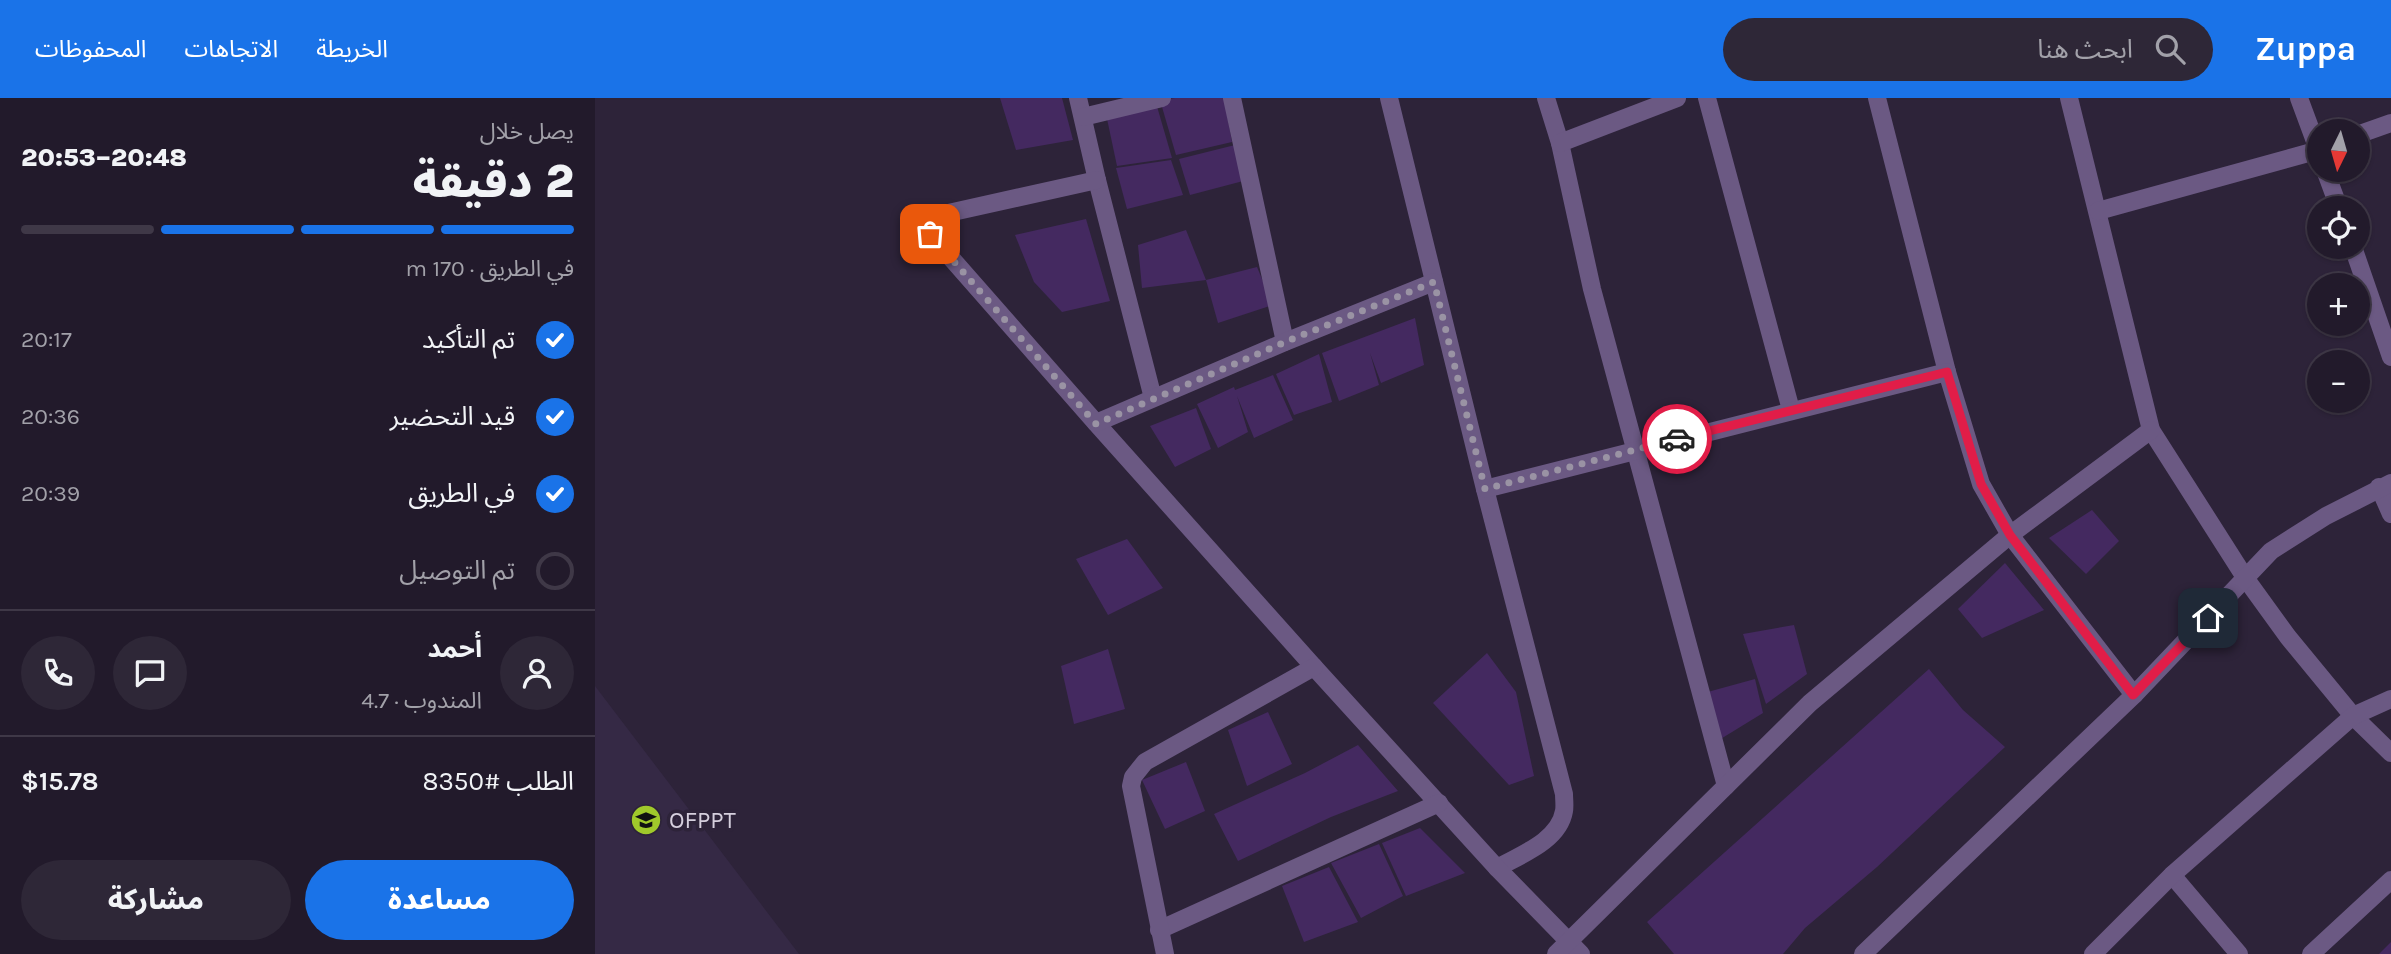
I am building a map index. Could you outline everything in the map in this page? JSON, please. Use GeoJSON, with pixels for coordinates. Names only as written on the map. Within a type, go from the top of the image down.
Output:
{"type":"FeatureCollection","features":[{"type":"Feature","properties":{"kind":"street"},"geometry":{"type":"LineString","coordinates":[[1078,98],[1153,398]]}},
{"type":"Feature","properties":{"kind":"street"},"geometry":{"type":"LineString","coordinates":[[1083,117],[1162,98]]}},
{"type":"Feature","properties":{"kind":"street"},"geometry":{"type":"LineString","coordinates":[[1232,98],[1285,342]]}},
{"type":"Feature","properties":{"kind":"street"},"geometry":{"type":"LineString","coordinates":[[1389,98],[1485,489],[1564,794],[1564,811],[1557,827],[1542,842],[1497,868]]}},
{"type":"Feature","properties":{"kind":"street"},"geometry":{"type":"LineString","coordinates":[[1546,98],[1560,143],[1592,289],[1726,786]]}},
{"type":"Feature","properties":{"kind":"street"},"geometry":{"type":"LineString","coordinates":[[1560,143],[1678,98]]}},
{"type":"Feature","properties":{"kind":"street"},"geometry":{"type":"LineString","coordinates":[[1707,98],[1791,410]]}},
{"type":"Feature","properties":{"kind":"street"},"geometry":{"type":"LineString","coordinates":[[1877,98],[1947,372],[1981,484],[2010,535],[2133,695]]}},
{"type":"Feature","properties":{"kind":"street"},"geometry":{"type":"LineString","coordinates":[[2069,98],[2151,430],[2246,579],[2288,638],[2353,716],[2391,753]]}},
{"type":"Feature","properties":{"kind":"street"},"geometry":{"type":"LineString","coordinates":[[2299,98],[2307,119]]}},
{"type":"Feature","properties":{"kind":"street"},"geometry":{"type":"LineString","coordinates":[[2370,130],[2391,123]]}},
{"type":"Feature","properties":{"kind":"street"},"geometry":{"type":"LineString","coordinates":[[2098,211],[2307,154]]}},
{"type":"Feature","properties":{"kind":"street"},"geometry":{"type":"LineString","coordinates":[[1097,180],[944,213],[935,216],[929,228],[934,239],[1096,424],[1497,868],[1562,948],[1581,954]]}},
{"type":"Feature","properties":{"kind":"street"},"geometry":{"type":"LineString","coordinates":[[2357,259],[2391,357]]}},
{"type":"Feature","properties":{"kind":"street"},"geometry":{"type":"LineString","coordinates":[[1096,424],[1285,342],[1434,282]]}},
{"type":"Feature","properties":{"kind":"street"},"geometry":{"type":"LineString","coordinates":[[1485,489],[1947,372]]}},
{"type":"Feature","properties":{"kind":"street"},"geometry":{"type":"LineString","coordinates":[[1562,948],[1810,703],[2010,535],[2151,430]]}},
{"type":"Feature","properties":{"kind":"street"},"geometry":{"type":"LineString","coordinates":[[1863,954],[2133,695],[2271,551],[2326,516],[2385,485],[2391,514]]}},
{"type":"Feature","properties":{"kind":"street"},"geometry":{"type":"LineString","coordinates":[[1165,954],[1131,786],[1133,776],[1145,762],[1314,667]]}},
{"type":"Feature","properties":{"kind":"street"},"geometry":{"type":"LineString","coordinates":[[2093,954],[2172,875],[2353,716],[2391,699]]}},
{"type":"Feature","properties":{"kind":"street"},"geometry":{"type":"LineString","coordinates":[[1159,930],[1439,803]]}},
{"type":"Feature","properties":{"kind":"street"},"geometry":{"type":"LineString","coordinates":[[2172,875],[2239,954]]}},
{"type":"Feature","properties":{"kind":"street"},"geometry":{"type":"LineString","coordinates":[[2311,954],[2391,880]]}},
{"type":"Feature","properties":{"kind":"shaded area","name":"OFPPT"},"geometry":{"type":"Polygon","coordinates":[[[595,686],[799,954],[595,954],[595,686]]]}},
{"type":"Feature","properties":{"kind":"building"},"geometry":{"type":"Polygon","coordinates":[[[1000,98],[1062,98],[1073,140],[1016,150],[1000,98]]]}},
{"type":"Feature","properties":{"kind":"building"},"geometry":{"type":"Polygon","coordinates":[[[1224,98],[1232,142],[1176,155],[1160,100],[1224,98]]]}},
{"type":"Feature","properties":{"kind":"building"},"geometry":{"type":"Polygon","coordinates":[[[1156,103],[1172,158],[1117,166],[1106,114],[1156,103]]]}},
{"type":"Feature","properties":{"kind":"building"},"geometry":{"type":"Polygon","coordinates":[[[1235,145],[1247,180],[1190,195],[1179,159],[1235,145]]]}},
{"type":"Feature","properties":{"kind":"building"},"geometry":{"type":"Polygon","coordinates":[[[1171,160],[1183,195],[1127,209],[1116,168],[1171,160]]]}},
{"type":"Feature","properties":{"kind":"building"},"geometry":{"type":"Polygon","coordinates":[[[1086,219],[1110,301],[1062,312],[1034,282],[1015,235],[1086,219]]]}},
{"type":"Feature","properties":{"kind":"building"},"geometry":{"type":"Polygon","coordinates":[[[1186,230],[1206,280],[1142,288],[1138,245],[1186,230]]]}},
{"type":"Feature","properties":{"kind":"building"},"geometry":{"type":"Polygon","coordinates":[[[1257,267],[1273,305],[1218,323],[1206,280],[1257,267]]]}},
{"type":"Feature","properties":{"kind":"building"},"geometry":{"type":"Polygon","coordinates":[[[1415,318],[1424,365],[1381,383],[1370,353],[1379,385],[1339,401],[1322,353],[1415,318]]]}},
{"type":"Feature","properties":{"kind":"building"},"geometry":{"type":"Polygon","coordinates":[[[1319,354],[1332,402],[1294,415],[1276,374],[1319,354]]]}},
{"type":"Feature","properties":{"kind":"building"},"geometry":{"type":"Polygon","coordinates":[[[1273,375],[1293,420],[1254,438],[1237,396],[1248,432],[1218,448],[1197,404],[1234,387],[1235,390],[1273,375]]]}},
{"type":"Feature","properties":{"kind":"building"},"geometry":{"type":"Polygon","coordinates":[[[1196,408],[1211,449],[1175,467],[1150,426],[1196,408]]]}},
{"type":"Feature","properties":{"kind":"building"},"geometry":{"type":"Polygon","coordinates":[[[2092,510],[2119,541],[2086,574],[2049,538],[2092,510]]]}},
{"type":"Feature","properties":{"kind":"building"},"geometry":{"type":"Polygon","coordinates":[[[1127,539],[1163,588],[1108,615],[1076,559],[1127,539]]]}},
{"type":"Feature","properties":{"kind":"building"},"geometry":{"type":"Polygon","coordinates":[[[2005,563],[2044,610],[1982,638],[1958,609],[2005,563]]]}},
{"type":"Feature","properties":{"kind":"building"},"geometry":{"type":"Polygon","coordinates":[[[1794,625],[1807,674],[1766,704],[1743,634],[1794,625]]]}},
{"type":"Feature","properties":{"kind":"building"},"geometry":{"type":"Polygon","coordinates":[[[1108,649],[1125,709],[1074,724],[1061,666],[1108,649]]]}},
{"type":"Feature","properties":{"kind":"building"},"geometry":{"type":"Polygon","coordinates":[[[1487,653],[1516,692],[1534,776],[1509,785],[1433,703],[1487,653]]]}},
{"type":"Feature","properties":{"kind":"building"},"geometry":{"type":"Polygon","coordinates":[[[1929,669],[1963,710],[2005,747],[1877,867],[1805,928],[1783,954],[1674,954],[1647,922],[1929,669]]]}},
{"type":"Feature","properties":{"kind":"building"},"geometry":{"type":"Polygon","coordinates":[[[1755,679],[1763,713],[1719,740],[1704,693],[1755,679]]]}},
{"type":"Feature","properties":{"kind":"building"},"geometry":{"type":"Polygon","coordinates":[[[1268,712],[1292,764],[1247,786],[1228,730],[1268,712]]]}},
{"type":"Feature","properties":{"kind":"building"},"geometry":{"type":"Polygon","coordinates":[[[1358,745],[1398,791],[1331,817],[1238,861],[1214,814],[1305,773],[1358,745]]]}},
{"type":"Feature","properties":{"kind":"building"},"geometry":{"type":"Polygon","coordinates":[[[1186,762],[1205,811],[1165,829],[1142,780],[1186,762]]]}},
{"type":"Feature","properties":{"kind":"building"},"geometry":{"type":"Polygon","coordinates":[[[1420,828],[1465,873],[1406,896],[1382,843],[1420,828]]]}},
{"type":"Feature","properties":{"kind":"building"},"geometry":{"type":"Polygon","coordinates":[[[1379,844],[1403,896],[1361,918],[1331,863],[1379,844]]]}},
{"type":"Feature","properties":{"kind":"building"},"geometry":{"type":"Polygon","coordinates":[[[1329,867],[1358,922],[1304,942],[1282,886],[1329,867]]]}},
{"type":"Feature","properties":{"kind":"building"},"geometry":{"type":"Polygon","coordinates":[[[2391,942],[2391,954],[2379,954],[2391,942]]]}},
{"type":"Feature","properties":{"kind":"way so far"},"geometry":{"type":"LineString","coordinates":[[930,234],[1096,424],[1285,342],[1434,282],[1485,489],[1677,439]]}},
{"type":"Feature","properties":{"kind":"place","name":"OFPPT"},"geometry":{"type":"Point","coordinates":[646,820]}},
{"type":"Feature","properties":{"kind":"route"},"geometry":{"type":"LineString","coordinates":[[1677,439],[1947,372],[1981,484],[2010,535],[2133,695],[2208,618]]}}]}
